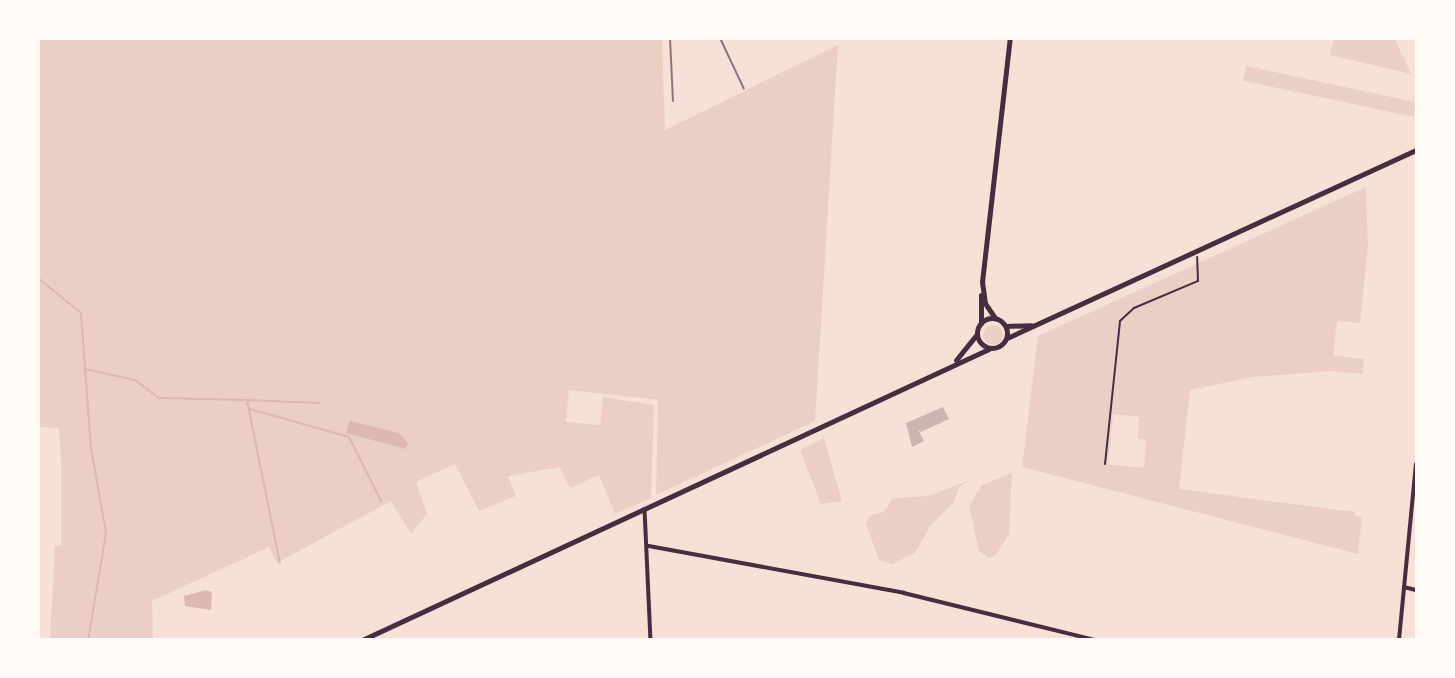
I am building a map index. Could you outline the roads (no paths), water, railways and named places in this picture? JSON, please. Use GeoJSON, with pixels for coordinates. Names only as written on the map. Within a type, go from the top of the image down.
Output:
{"type":"FeatureCollection","features":[{"type":"Feature","properties":{"kind":"main road"},"geometry":{"type":"LineString","coordinates":[[951,365],[977,334],[981,323],[982,282],[1010,38]]}},
{"type":"Feature","properties":{"kind":"main road"},"geometry":{"type":"LineString","coordinates":[[362,639],[951,365],[989,349],[998,348],[1007,338],[1416,150]]}},
{"type":"Feature","properties":{"kind":"main road"},"geometry":{"type":"LineString","coordinates":[[982,282],[985,303],[995,318],[1006,326],[1047,320]]}},
{"type":"Feature","properties":{"kind":"main road"},"geometry":{"type":"LineString","coordinates":[[981,323],[995,318]]}},
{"type":"Feature","properties":{"kind":"main road"},"geometry":{"type":"LineString","coordinates":[[1006,326],[1007,338]]}},
{"type":"Feature","properties":{"kind":"main road"},"geometry":{"type":"LineString","coordinates":[[977,334],[989,349]]}},
{"type":"Feature","properties":{"kind":"street"},"geometry":{"type":"LineString","coordinates":[[1399,639],[1416,465]]}},
{"type":"Feature","properties":{"kind":"street"},"geometry":{"type":"LineString","coordinates":[[645,509],[649,546],[651,639]]}},
{"type":"Feature","properties":{"kind":"street"},"geometry":{"type":"LineString","coordinates":[[649,546],[904,593],[1095,639]]}},
{"type":"Feature","properties":{"kind":"street"},"geometry":{"type":"LineString","coordinates":[[1404,587],[1416,590]]}},
{"type":"Feature","properties":{"kind":"waterway"},"geometry":{"type":"LineString","coordinates":[[38,278],[81,313],[91,448],[106,533],[88,640]]}},
{"type":"Feature","properties":{"kind":"waterway"},"geometry":{"type":"LineString","coordinates":[[85,369],[135,380],[159,398],[247,400],[280,563]]}},
{"type":"Feature","properties":{"kind":"waterway"},"geometry":{"type":"LineString","coordinates":[[247,400],[319,403]]}},
{"type":"Feature","properties":{"kind":"waterway"},"geometry":{"type":"LineString","coordinates":[[250,409],[349,437],[381,501]]}},
{"type":"Feature","properties":{"kind":"railway"},"geometry":{"type":"LineString","coordinates":[[670,38],[673,101]]}},
{"type":"Feature","properties":{"kind":"railway"},"geometry":{"type":"LineString","coordinates":[[720,38],[744,89]]}}]}
